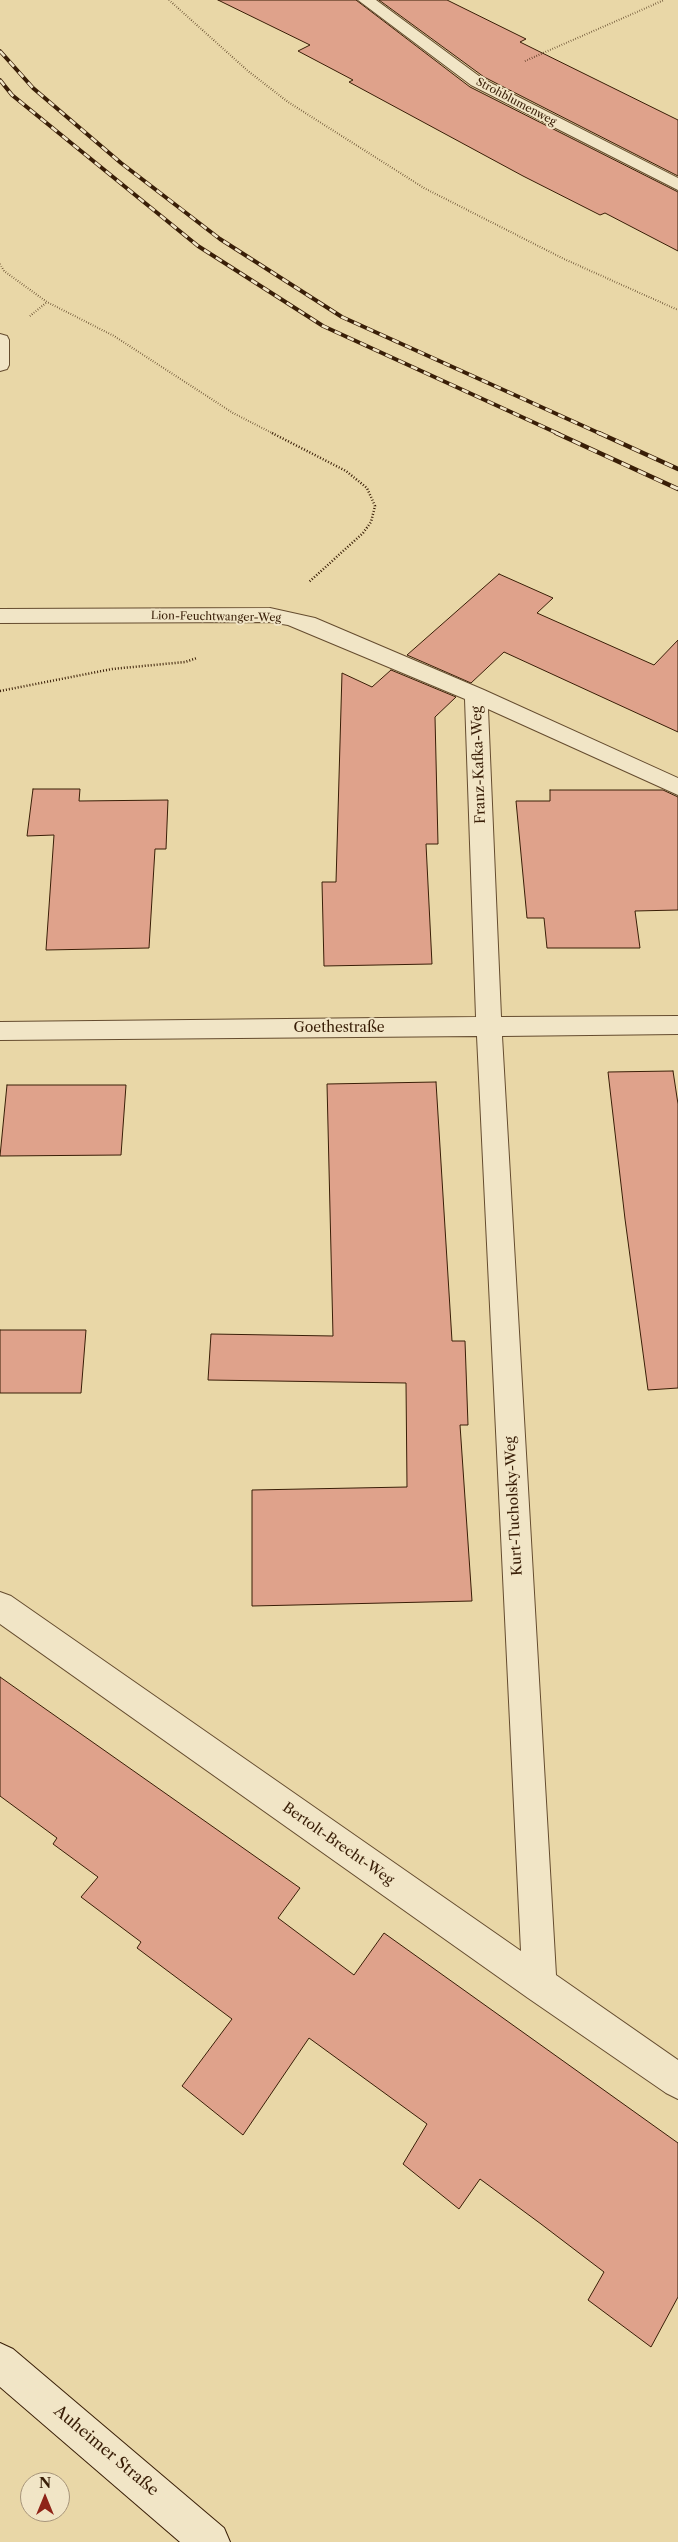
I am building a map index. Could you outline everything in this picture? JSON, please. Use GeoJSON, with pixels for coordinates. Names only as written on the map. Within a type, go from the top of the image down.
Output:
{"type":"FeatureCollection","features":[{"type":"Feature","properties":{"kind":"street","name":"Strohblumenweg"},"geometry":{"type":"LineString","coordinates":[[366,0],[477,82],[678,185]]}},
{"type":"Feature","properties":{"kind":"street"},"geometry":{"type":"LineString","coordinates":[[0,340],[0,364]]}},
{"type":"Feature","properties":{"kind":"street","name":"Lion-Feuchtwanger-Weg"},"geometry":{"type":"LineString","coordinates":[[0,616],[270,615],[307,623],[476,695]]}},
{"type":"Feature","properties":{"kind":"street","name":"Franz-Kafka-Weg"},"geometry":{"type":"LineString","coordinates":[[489,1027],[476,695],[678,787]]}},
{"type":"Feature","properties":{"kind":"street","name":"Goethestraße"},"geometry":{"type":"LineString","coordinates":[[0,1031],[678,1025]]}},
{"type":"Feature","properties":{"kind":"street","name":"Kurt-Tucholsky-Weg"},"geometry":{"type":"LineString","coordinates":[[489,1027],[540,1986]]}},
{"type":"Feature","properties":{"kind":"street","name":"Bertolt-Brecht-Weg"},"geometry":{"type":"LineString","coordinates":[[0,1606],[678,2081]]}},
{"type":"Feature","properties":{"kind":"street","name":"Auheimer Straße"},"geometry":{"type":"LineString","coordinates":[[0,2362],[210,2542]]}},
{"type":"Feature","properties":{"kind":"path"},"geometry":{"type":"LineString","coordinates":[[169,0],[248,71],[288,102],[424,188],[564,259],[678,310]]}},
{"type":"Feature","properties":{"kind":"path"},"geometry":{"type":"LineString","coordinates":[[477,82],[664,0]]}},
{"type":"Feature","properties":{"kind":"path"},"geometry":{"type":"LineString","coordinates":[[0,264],[4,271],[47,302],[114,336],[234,413],[346,471],[367,488],[376,506],[371,522],[363,533],[294,596],[270,615]]}},
{"type":"Feature","properties":{"kind":"path"},"geometry":{"type":"LineString","coordinates":[[0,691],[112,669],[185,662],[199,657]]}},
{"type":"Feature","properties":{"kind":"building"},"geometry":{"type":"Polygon","coordinates":[[[218,0],[356,0],[470,87],[678,192],[678,251],[605,213],[600,215],[523,176],[349,82],[353,80],[298,51],[310,45],[218,0]]]}},
{"type":"Feature","properties":{"kind":"building"},"geometry":{"type":"Polygon","coordinates":[[[379,0],[447,0],[526,39],[520,42],[678,120],[678,176],[484,77],[379,0]]]}},
{"type":"Feature","properties":{"kind":"building"},"geometry":{"type":"Polygon","coordinates":[[[499,574],[553,598],[537,613],[654,665],[678,640],[678,732],[504,652],[471,683],[407,655],[499,574]]]}},
{"type":"Feature","properties":{"kind":"building"},"geometry":{"type":"Polygon","coordinates":[[[391,670],[456,697],[435,717],[438,844],[426,844],[432,964],[324,966],[322,882],[336,882],[342,673],[372,687],[391,670]]]}},
{"type":"Feature","properties":{"kind":"building"},"geometry":{"type":"Polygon","coordinates":[[[33,789],[80,789],[79,801],[168,800],[166,849],[155,849],[149,948],[46,950],[54,835],[27,836],[33,789]]]}},
{"type":"Feature","properties":{"kind":"building"},"geometry":{"type":"Polygon","coordinates":[[[550,790],[663,790],[678,797],[678,910],[635,911],[640,948],[547,948],[544,918],[527,918],[516,801],[550,801],[550,790]]]}},
{"type":"Feature","properties":{"kind":"building"},"geometry":{"type":"Polygon","coordinates":[[[673,1071],[678,1104],[678,1388],[648,1390],[608,1072],[673,1071]]]}},
{"type":"Feature","properties":{"kind":"building"},"geometry":{"type":"Polygon","coordinates":[[[436,1082],[452,1341],[465,1341],[468,1425],[460,1425],[472,1601],[252,1606],[252,1490],[407,1487],[406,1383],[208,1380],[211,1334],[333,1336],[327,1084],[436,1082]]]}},
{"type":"Feature","properties":{"kind":"building"},"geometry":{"type":"Polygon","coordinates":[[[7,1085],[126,1085],[121,1155],[0,1156],[7,1085]]]}},
{"type":"Feature","properties":{"kind":"building"},"geometry":{"type":"Polygon","coordinates":[[[0,1330],[86,1330],[81,1393],[0,1393],[0,1330]]]}},
{"type":"Feature","properties":{"kind":"building"},"geometry":{"type":"Polygon","coordinates":[[[0,1677],[300,1888],[278,1918],[354,1975],[384,1933],[678,2143],[678,2297],[651,2347],[588,2300],[604,2272],[541,2224],[480,2179],[459,2209],[403,2164],[427,2124],[309,2038],[243,2135],[182,2086],[232,2019],[137,1948],[141,1942],[81,1897],[98,1877],[53,1844],[57,1838],[0,1796],[0,1677]]]}},
{"type":"Feature","properties":{"kind":"railway"},"geometry":{"type":"LineString","coordinates":[[0,51],[33,88],[121,163],[220,239],[342,317],[601,434]]}},
{"type":"Feature","properties":{"kind":"railway"},"geometry":{"type":"LineString","coordinates":[[0,80],[12,95],[198,246],[323,326],[559,434]]}},
{"type":"Feature","properties":{"kind":"railway"},"geometry":{"type":"LineString","coordinates":[[556,433],[678,489]]}},
{"type":"Feature","properties":{"kind":"railway"},"geometry":{"type":"LineString","coordinates":[[599,433],[678,469]]}}]}
